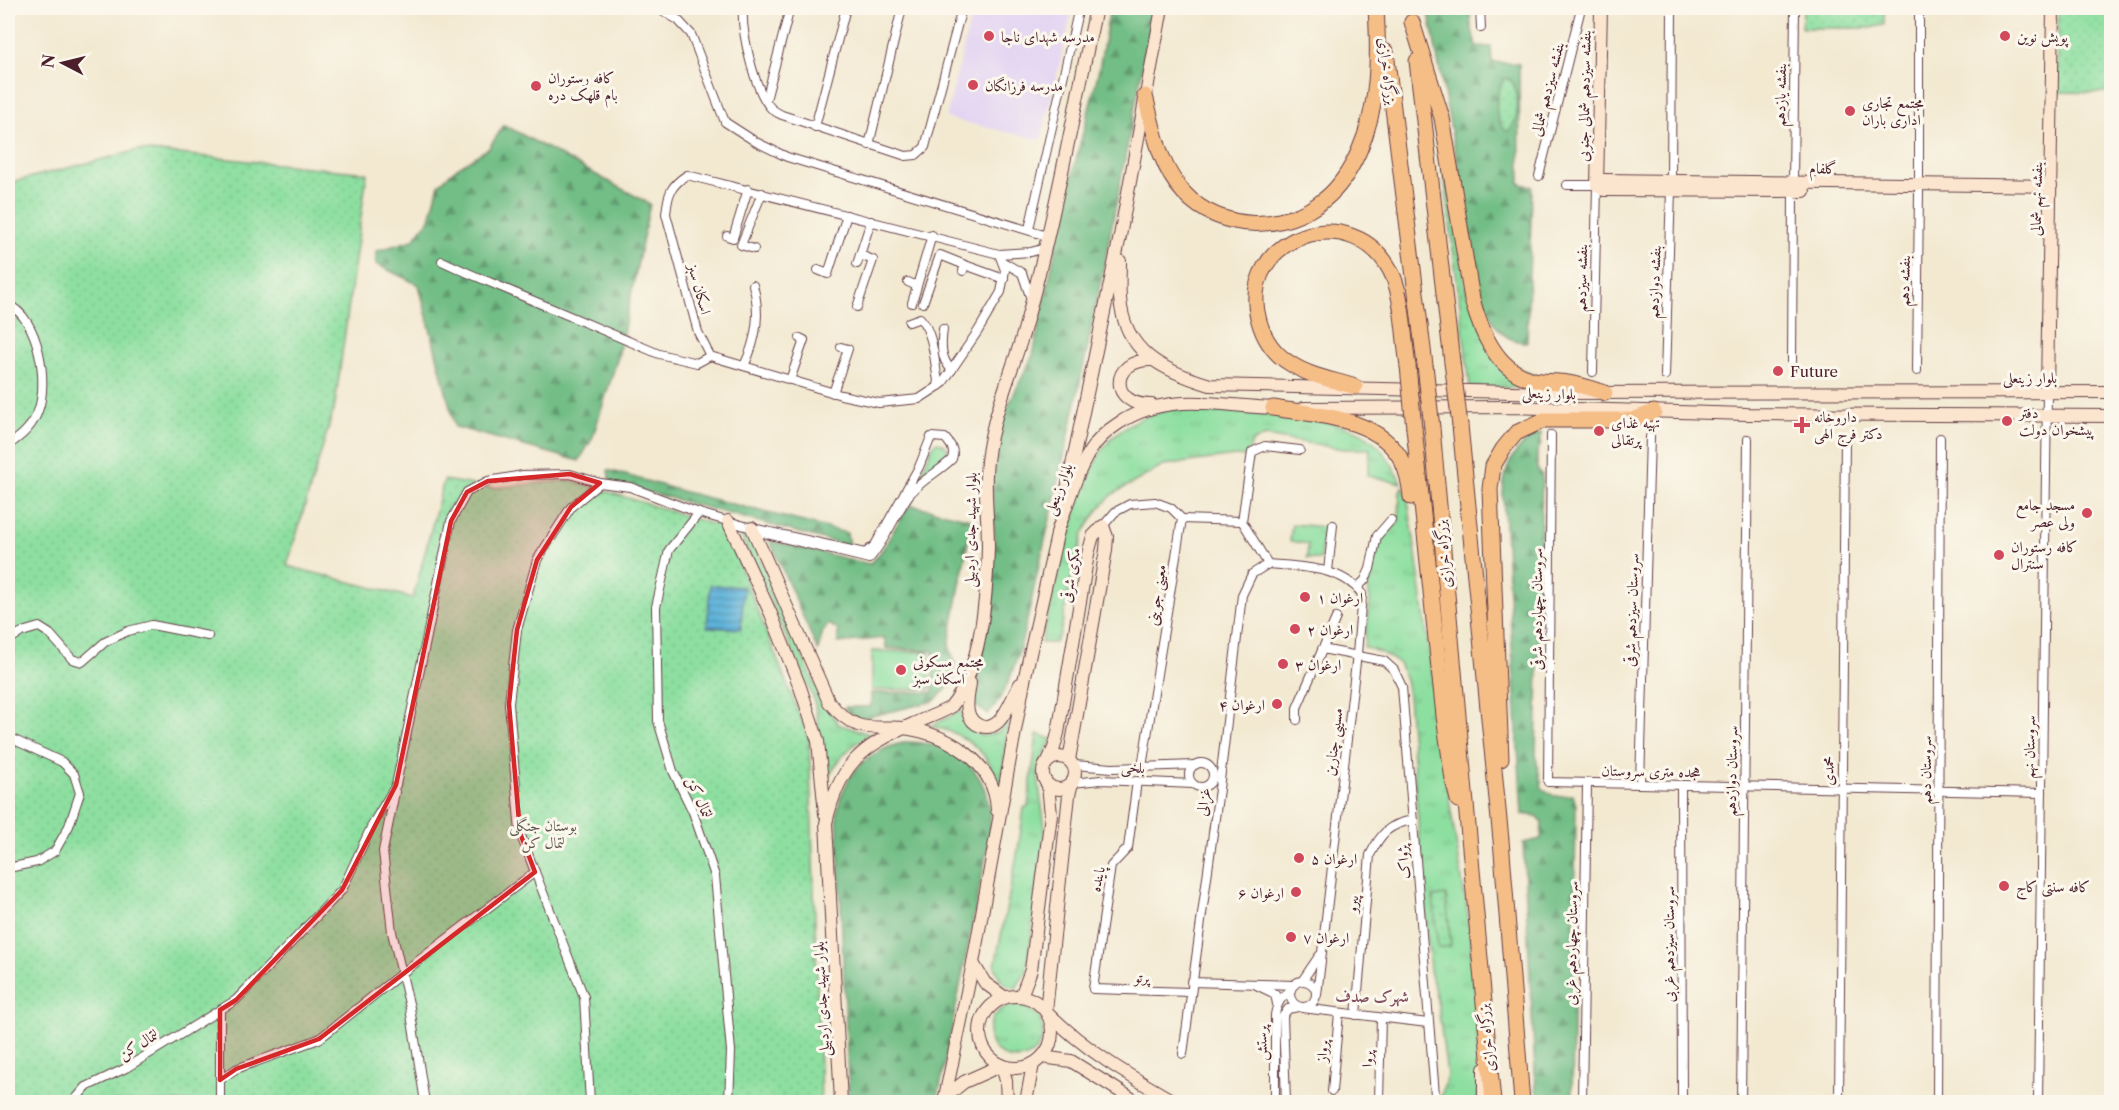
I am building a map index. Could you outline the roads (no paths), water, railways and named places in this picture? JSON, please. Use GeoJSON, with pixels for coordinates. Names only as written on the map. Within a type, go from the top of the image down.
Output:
{"type":"FeatureCollection","features":[{"type":"Feature","properties":{"kind":"highway"},"geometry":{"type":"LineString","coordinates":[[1145,96],[1167,169],[1180,189],[1195,203],[1220,217],[1261,224],[1305,213],[1326,198],[1347,173],[1359,152],[1368,128],[1375,96],[1378,64],[1378,8]]}},
{"type":"Feature","properties":{"kind":"highway","name":"بزرگراه خرازی"},"geometry":{"type":"LineString","coordinates":[[1378,8],[1432,428],[1493,1102]]}},
{"type":"Feature","properties":{"kind":"highway"},"geometry":{"type":"LineString","coordinates":[[1412,15],[1442,118],[1472,299],[1476,315],[1489,342],[1505,363],[1531,380],[1580,385],[1605,393]]}},
{"type":"Feature","properties":{"kind":"highway","name":"بزرگراه خرازی"},"geometry":{"type":"LineString","coordinates":[[1412,15],[1460,425],[1501,840],[1522,1102]]}},
{"type":"Feature","properties":{"kind":"highway"},"geometry":{"type":"LineString","coordinates":[[1355,387],[1292,365],[1269,345],[1261,330],[1256,302],[1257,287],[1262,272],[1281,247],[1306,234],[1329,232],[1351,236],[1370,247],[1384,261],[1394,277],[1408,366],[1432,609],[1453,780],[1470,848]]}},
{"type":"Feature","properties":{"kind":"highway"},"geometry":{"type":"LineString","coordinates":[[1273,408],[1354,423],[1379,436],[1397,453],[1409,478],[1417,534],[1432,609]]}},
{"type":"Feature","properties":{"kind":"highway"},"geometry":{"type":"LineString","coordinates":[[1501,840],[1501,737],[1490,489],[1493,466],[1516,433],[1544,420],[1632,420],[1654,412]]}},
{"type":"Feature","properties":{"kind":"main road","name":"بلوار شهید جدی اردبیلی"},"geometry":{"type":"LineString","coordinates":[[841,1102],[826,823],[836,788],[851,763],[873,743],[951,707],[960,696],[971,673],[980,631],[986,581],[987,457],[992,433],[1023,334],[1046,242],[1096,8]]}},
{"type":"Feature","properties":{"kind":"main road"},"geometry":{"type":"LineString","coordinates":[[944,1100],[973,963],[1025,676],[1120,236],[1162,8]]}},
{"type":"Feature","properties":{"kind":"main road","name":"بنفشه سیزدهم شمالی جنوبی"},"geometry":{"type":"LineString","coordinates":[[1597,185],[1601,8]]}},
{"type":"Feature","properties":{"kind":"main road","name":"بنفشه نهم شمالی"},"geometry":{"type":"LineString","coordinates":[[2047,392],[2053,8]]}},
{"type":"Feature","properties":{"kind":"main road","name":"گلفام"},"geometry":{"type":"LineString","coordinates":[[1597,185],[1603,180],[1671,185],[2051,189]]}},
{"type":"Feature","properties":{"kind":"main road","name":"بلوار زینعلی"},"geometry":{"type":"LineString","coordinates":[[1120,236],[1120,300],[1132,336],[1151,360],[1177,375],[1210,385],[1556,393],[2112,392]]}},
{"type":"Feature","properties":{"kind":"main road"},"geometry":{"type":"LineString","coordinates":[[1151,360],[1140,360],[1126,368],[1120,382],[1121,391],[1125,398],[1133,403],[1159,404]]}},
{"type":"Feature","properties":{"kind":"main road"},"geometry":{"type":"LineString","coordinates":[[1987,414],[1988,392]]}},
{"type":"Feature","properties":{"kind":"main road","name":"بلوار زینعلی"},"geometry":{"type":"LineString","coordinates":[[1057,533],[1081,467],[1091,449],[1108,430],[1124,419],[1159,404],[1178,402],[1273,408],[1512,407],[1654,412],[2112,416]]}},
{"type":"Feature","properties":{"kind":"main road"},"geometry":{"type":"LineString","coordinates":[[728,521],[771,614],[800,687],[818,741],[826,823]]}},
{"type":"Feature","properties":{"kind":"main road","name":"مکری شرقی"},"geometry":{"type":"LineString","coordinates":[[1047,761],[1058,733],[1088,554],[1093,536],[1103,526],[1107,537],[1106,549],[1071,763]]}},
{"type":"Feature","properties":{"kind":"main road"},"geometry":{"type":"LineString","coordinates":[[753,530],[829,702],[838,713],[859,725],[871,728],[903,728],[947,741],[973,758],[982,769],[995,794],[997,808],[994,850]]}},
{"type":"Feature","properties":{"kind":"main road"},"geometry":{"type":"LineString","coordinates":[[971,673],[969,712],[977,725],[983,728],[997,723],[1025,676]]}},
{"type":"Feature","properties":{"kind":"main road"},"geometry":{"type":"LineString","coordinates":[[1021,996],[1031,970],[1051,814],[1048,785],[1043,771],[1047,761],[1060,756],[1071,763],[1075,774],[1065,829],[1046,1011],[1052,1029],[1052,1039],[1037,1060],[1026,1102]]}},
{"type":"Feature","properties":{"kind":"main road"},"geometry":{"type":"LineString","coordinates":[[1048,785],[1053,788],[1063,788],[1072,783]]}},
{"type":"Feature","properties":{"kind":"main road"},"geometry":{"type":"LineString","coordinates":[[973,963],[985,983],[1004,998]]}},
{"type":"Feature","properties":{"kind":"main road"},"geometry":{"type":"LineString","coordinates":[[1137,1102],[1071,1061],[1037,1060],[1024,1067],[1013,1068],[1002,1065],[985,1050],[981,1039],[984,1017],[990,1008],[1004,998],[1021,996],[1030,998],[1071,1036],[1120,1071],[1175,1102]]}},
{"type":"Feature","properties":{"kind":"main road"},"geometry":{"type":"LineString","coordinates":[[1484,1102],[1485,1023]]}},
{"type":"Feature","properties":{"kind":"main road"},"geometry":{"type":"LineString","coordinates":[[944,1100],[964,1082],[1002,1065]]}},
{"type":"Feature","properties":{"kind":"main road"},"geometry":{"type":"LineString","coordinates":[[1002,1065],[1006,1081],[1006,1102]]}},
{"type":"Feature","properties":{"kind":"street"},"geometry":{"type":"LineString","coordinates":[[658,8],[678,20],[691,34],[725,122],[756,142],[787,157],[1029,229],[1046,242]]}},
{"type":"Feature","properties":{"kind":"street"},"geometry":{"type":"LineString","coordinates":[[742,8],[744,39],[759,84],[771,108],[782,115],[815,127],[906,156],[916,155],[925,147],[962,8]]}},
{"type":"Feature","properties":{"kind":"street"},"geometry":{"type":"LineString","coordinates":[[766,100],[790,8]]}},
{"type":"Feature","properties":{"kind":"street"},"geometry":{"type":"LineString","coordinates":[[815,127],[846,8]]}},
{"type":"Feature","properties":{"kind":"street"},"geometry":{"type":"LineString","coordinates":[[869,145],[902,8]]}},
{"type":"Feature","properties":{"kind":"street"},"geometry":{"type":"LineString","coordinates":[[1480,8],[1481,28]]}},
{"type":"Feature","properties":{"kind":"street","name":"بنفشه سیزدهم شمالی"},"geometry":{"type":"LineString","coordinates":[[1539,176],[1581,8]]}},
{"type":"Feature","properties":{"kind":"street","name":"بنفشه دوازدهم"},"geometry":{"type":"LineString","coordinates":[[1665,375],[1671,185],[1672,8]]}},
{"type":"Feature","properties":{"kind":"street","name":"بنفشه یازدهم"},"geometry":{"type":"LineString","coordinates":[[1792,365],[1795,8]]}},
{"type":"Feature","properties":{"kind":"street","name":"بنفشه دهم"},"geometry":{"type":"LineString","coordinates":[[1917,371],[1919,8]]}},
{"type":"Feature","properties":{"kind":"street"},"geometry":{"type":"LineString","coordinates":[[1029,229],[1077,16]]}},
{"type":"Feature","properties":{"kind":"street","name":"اسکان سبز"},"geometry":{"type":"LineString","coordinates":[[710,356],[698,332],[666,214],[668,198],[674,183],[687,175],[932,236],[1001,258],[1022,273],[1031,299]]}},
{"type":"Feature","properties":{"kind":"street","name":"گلفام"},"geometry":{"type":"LineString","coordinates":[[1567,185],[1597,185]]}},
{"type":"Feature","properties":{"kind":"street","name":"بنفشه سیزدهم"},"geometry":{"type":"LineString","coordinates":[[1593,372],[1597,185]]}},
{"type":"Feature","properties":{"kind":"street"},"geometry":{"type":"LineString","coordinates":[[727,236],[733,238],[748,189]]}},
{"type":"Feature","properties":{"kind":"street"},"geometry":{"type":"LineString","coordinates":[[754,249],[741,245],[762,193]]}},
{"type":"Feature","properties":{"kind":"street"},"geometry":{"type":"LineString","coordinates":[[818,270],[828,274],[847,215]]}},
{"type":"Feature","properties":{"kind":"street"},"geometry":{"type":"LineString","coordinates":[[857,307],[873,260],[858,260],[871,221]]}},
{"type":"Feature","properties":{"kind":"street"},"geometry":{"type":"LineString","coordinates":[[912,303],[932,236]]}},
{"type":"Feature","properties":{"kind":"street","name":"اسکان سبز"},"geometry":{"type":"LineString","coordinates":[[1001,258],[1031,252],[1046,242]]}},
{"type":"Feature","properties":{"kind":"street"},"geometry":{"type":"LineString","coordinates":[[923,303],[940,255],[964,268],[1004,279]]}},
{"type":"Feature","properties":{"kind":"street"},"geometry":{"type":"LineString","coordinates":[[442,261],[659,354],[698,363],[710,356],[833,393],[879,403],[918,399],[939,386],[978,331],[1001,292],[1005,270],[1001,258]]}},
{"type":"Feature","properties":{"kind":"street"},"geometry":{"type":"LineString","coordinates":[[908,282],[917,286]]}},
{"type":"Feature","properties":{"kind":"street"},"geometry":{"type":"LineString","coordinates":[[744,366],[753,346],[756,330],[753,285]]}},
{"type":"Feature","properties":{"kind":"street"},"geometry":{"type":"LineString","coordinates":[[8,305],[14,308],[27,325],[38,345],[42,391],[39,410],[31,426],[8,445]]}},
{"type":"Feature","properties":{"kind":"street"},"geometry":{"type":"LineString","coordinates":[[909,322],[920,318],[924,322],[933,352],[939,386]]}},
{"type":"Feature","properties":{"kind":"street"},"geometry":{"type":"LineString","coordinates":[[943,329],[944,363],[952,370]]}},
{"type":"Feature","properties":{"kind":"street"},"geometry":{"type":"LineString","coordinates":[[790,380],[804,340],[800,338]]}},
{"type":"Feature","properties":{"kind":"street"},"geometry":{"type":"LineString","coordinates":[[833,393],[848,349],[841,347]]}},
{"type":"Feature","properties":{"kind":"street","name":"سروستان نهم"},"geometry":{"type":"LineString","coordinates":[[2038,1102],[2047,392]]}},
{"type":"Feature","properties":{"kind":"street","name":"سروستان چهاردهم شرقی"},"geometry":{"type":"LineString","coordinates":[[1548,782],[1551,435]]}},
{"type":"Feature","properties":{"kind":"street"},"geometry":{"type":"LineString","coordinates":[[931,437],[945,438],[951,445],[954,453],[952,459],[918,485],[908,496],[878,550],[869,559],[753,530],[865,553],[875,545],[919,467],[931,437]]}},
{"type":"Feature","properties":{"kind":"street","name":"سروستان سیزدهم شرقی"},"geometry":{"type":"LineString","coordinates":[[1640,784],[1650,437]]}},
{"type":"Feature","properties":{"kind":"street","name":"سروستان دهم"},"geometry":{"type":"LineString","coordinates":[[1937,1102],[1940,438]]}},
{"type":"Feature","properties":{"kind":"street","name":"سروستان دوازدهم"},"geometry":{"type":"LineString","coordinates":[[1740,1102],[1748,439]]}},
{"type":"Feature","properties":{"kind":"street","name":"محمدی"},"geometry":{"type":"LineString","coordinates":[[1839,1102],[1845,439]]}},
{"type":"Feature","properties":{"kind":"street"},"geometry":{"type":"LineString","coordinates":[[1300,450],[1265,446],[1252,452],[1242,521],[1268,564],[1328,571],[1357,588],[1365,580],[1370,569],[1377,536],[1391,520]]}},
{"type":"Feature","properties":{"kind":"street","name":"لتمال کن"},"geometry":{"type":"LineString","coordinates":[[425,1102],[410,1008],[392,932],[383,851],[451,521],[467,492],[488,481],[523,475],[570,474],[600,483],[630,487],[753,530]]}},
{"type":"Feature","properties":{"kind":"street"},"geometry":{"type":"LineString","coordinates":[[590,1102],[584,997],[520,833],[508,704],[517,630],[537,560],[571,507],[600,483]]}},
{"type":"Feature","properties":{"kind":"street"},"geometry":{"type":"LineString","coordinates":[[1103,526],[1115,512],[1130,504],[1155,502],[1171,508],[1182,519],[1242,521]]}},
{"type":"Feature","properties":{"kind":"street","name":"لتمال کن"},"geometry":{"type":"LineString","coordinates":[[699,513],[669,550],[656,607],[658,721],[674,771],[693,812],[715,876],[730,1051],[729,1102]]}},
{"type":"Feature","properties":{"kind":"street","name":"معینی جوینی"},"geometry":{"type":"LineString","coordinates":[[1142,767],[1182,519]]}},
{"type":"Feature","properties":{"kind":"street"},"geometry":{"type":"LineString","coordinates":[[1328,571],[1333,525]]}},
{"type":"Feature","properties":{"kind":"street","name":"غزالی"},"geometry":{"type":"LineString","coordinates":[[1183,1054],[1191,982],[1220,784],[1242,595],[1252,574],[1268,564]]}},
{"type":"Feature","properties":{"kind":"street","name":"مسیبی چناربن"},"geometry":{"type":"LineString","coordinates":[[1316,997],[1363,604],[1362,594],[1357,588]]}},
{"type":"Feature","properties":{"kind":"street"},"geometry":{"type":"LineString","coordinates":[[1297,720],[1297,708],[1336,618]]}},
{"type":"Feature","properties":{"kind":"street"},"geometry":{"type":"LineString","coordinates":[[8,640],[22,632],[39,627],[50,634],[72,659],[82,662],[105,642],[128,631],[152,625],[208,636]]}},
{"type":"Feature","properties":{"kind":"street","name":"پژواک"},"geometry":{"type":"LineString","coordinates":[[1322,649],[1384,661],[1394,670],[1402,687],[1435,1095]]}},
{"type":"Feature","properties":{"kind":"street"},"geometry":{"type":"LineString","coordinates":[[8,737],[62,762],[75,774],[80,793],[69,826],[55,851],[37,862],[8,868]]}},
{"type":"Feature","properties":{"kind":"street","name":"بلخی"},"geometry":{"type":"LineString","coordinates":[[1071,763],[1086,767],[1142,767],[1222,762]]}},
{"type":"Feature","properties":{"kind":"street"},"geometry":{"type":"LineString","coordinates":[[1207,784],[1212,778],[1212,771],[1199,764],[1189,774],[1193,784],[1200,786],[1220,784]]}},
{"type":"Feature","properties":{"kind":"street","name":"بلخی"},"geometry":{"type":"LineString","coordinates":[[1072,783],[1101,780],[1193,784]]}},
{"type":"Feature","properties":{"kind":"street","name":"پاینده"},"geometry":{"type":"LineString","coordinates":[[1093,988],[1111,866],[1128,848],[1137,781]]}},
{"type":"Feature","properties":{"kind":"street","name":"هجده متری سروستان"},"geometry":{"type":"LineString","coordinates":[[1548,782],[2042,793]]}},
{"type":"Feature","properties":{"kind":"street","name":"سروستان چهاردهم غربی"},"geometry":{"type":"LineString","coordinates":[[1582,1102],[1587,783]]}},
{"type":"Feature","properties":{"kind":"street","name":"لتمال کن"},"geometry":{"type":"LineString","coordinates":[[73,1102],[86,1087],[126,1068],[236,1000],[342,890],[373,823],[396,785]]}},
{"type":"Feature","properties":{"kind":"street","name":"سروستان سیزدهم غربی"},"geometry":{"type":"LineString","coordinates":[[1682,785],[1682,1102]]}},
{"type":"Feature","properties":{"kind":"street","name":"پیرو"},"geometry":{"type":"LineString","coordinates":[[1356,1015],[1370,855],[1380,835],[1399,822],[1413,820]]}},
{"type":"Feature","properties":{"kind":"street"},"geometry":{"type":"LineString","coordinates":[[220,1080],[236,1069],[319,1039],[535,872]]}},
{"type":"Feature","properties":{"kind":"street","name":"پرستش"},"geometry":{"type":"LineString","coordinates":[[1275,1102],[1273,1036],[1277,1005],[1282,996],[1296,985],[1320,953]]}},
{"type":"Feature","properties":{"kind":"street"},"geometry":{"type":"LineString","coordinates":[[1191,982],[1256,985],[1311,983],[1314,986],[1316,997],[1339,1013]]}},
{"type":"Feature","properties":{"kind":"street"},"geometry":{"type":"LineString","coordinates":[[1256,985],[1275,994],[1277,1005]]}},
{"type":"Feature","properties":{"kind":"street"},"geometry":{"type":"LineString","coordinates":[[1296,985],[1292,1001],[1300,1007],[1428,1023]]}},
{"type":"Feature","properties":{"kind":"street","name":"پرتو"},"geometry":{"type":"LineString","coordinates":[[1093,988],[1190,992]]}},
{"type":"Feature","properties":{"kind":"street"},"geometry":{"type":"LineString","coordinates":[[1300,1007],[1310,1005],[1316,997]]}},
{"type":"Feature","properties":{"kind":"street","name":"پرستش"},"geometry":{"type":"LineString","coordinates":[[1286,1102],[1283,1016],[1288,1009],[1300,1007]]}},
{"type":"Feature","properties":{"kind":"street"},"geometry":{"type":"LineString","coordinates":[[220,1010],[220,1102]]}},
{"type":"Feature","properties":{"kind":"street","name":"پرواز"},"geometry":{"type":"LineString","coordinates":[[1332,1091],[1339,1013]]}},
{"type":"Feature","properties":{"kind":"street","name":"پروا"},"geometry":{"type":"LineString","coordinates":[[1379,1100],[1381,1018]]}},
{"type":"Feature","properties":{"kind":"water"},"geometry":{"type":"Polygon","coordinates":[[[710,585],[744,587],[741,629],[707,627],[710,585]]]}},
{"type":"Feature","properties":{"kind":"place","name":"مدرسه شهدای ناجا"},"geometry":{"type":"Point","coordinates":[989,36]}},
{"type":"Feature","properties":{"kind":"place","name":"پویش نوین"},"geometry":{"type":"Point","coordinates":[2005,36]}},
{"type":"Feature","properties":{"kind":"place","name":"مدرسه فرزانگان"},"geometry":{"type":"Point","coordinates":[973,85]}},
{"type":"Feature","properties":{"kind":"place","name":"کافه رستوران بام قلهک دره"},"geometry":{"type":"Point","coordinates":[536,86]}},
{"type":"Feature","properties":{"kind":"place","name":"مجتمع تجاری اداری باران"},"geometry":{"type":"Point","coordinates":[1850,111]}},
{"type":"Feature","properties":{"kind":"place","name":"Future"},"geometry":{"type":"Point","coordinates":[1778,371]}},
{"type":"Feature","properties":{"kind":"place","name":"دفتر پیشخوان دولت"},"geometry":{"type":"Point","coordinates":[2007,421]}},
{"type":"Feature","properties":{"kind":"place","name":"داروخانه دکتر فرج الهی"},"geometry":{"type":"Point","coordinates":[1802,425]}},
{"type":"Feature","properties":{"kind":"place","name":"تهیه غذای پرتقالی"},"geometry":{"type":"Point","coordinates":[1599,431]}},
{"type":"Feature","properties":{"kind":"place","name":"مسجد جامع ولی عصر"},"geometry":{"type":"Point","coordinates":[2087,513]}},
{"type":"Feature","properties":{"kind":"place","name":"کافه رستوران سنترال"},"geometry":{"type":"Point","coordinates":[1999,555]}},
{"type":"Feature","properties":{"kind":"place","name":"ارغوان ۱"},"geometry":{"type":"Point","coordinates":[1305,597]}},
{"type":"Feature","properties":{"kind":"place","name":"ارغوان ۲"},"geometry":{"type":"Point","coordinates":[1295,629]}},
{"type":"Feature","properties":{"kind":"place","name":"ارغوان ۳"},"geometry":{"type":"Point","coordinates":[1283,664]}},
{"type":"Feature","properties":{"kind":"place","name":"مجتمع مسکونی اسکان سبز"},"geometry":{"type":"Point","coordinates":[901,670]}},
{"type":"Feature","properties":{"kind":"place","name":"ارغوان ۴"},"geometry":{"type":"Point","coordinates":[1277,704]}},
{"type":"Feature","properties":{"kind":"place","name":"ارغوان ۵"},"geometry":{"type":"Point","coordinates":[1299,858]}},
{"type":"Feature","properties":{"kind":"place","name":"کافه سنتی کاج"},"geometry":{"type":"Point","coordinates":[2004,886]}},
{"type":"Feature","properties":{"kind":"place","name":"ارغوان ۶"},"geometry":{"type":"Point","coordinates":[1296,892]}},
{"type":"Feature","properties":{"kind":"place","name":"ارغوان ۷"},"geometry":{"type":"Point","coordinates":[1291,937]}},
{"type":"Feature","properties":{"kind":"district","name":"شهرک صدف"},"geometry":{"type":"Point","coordinates":[1372,996]}},
{"type":"Feature","properties":{"kind":"park label","name":"بوستان جنگلی لتمال کن"},"geometry":{"type":"Point","coordinates":[543,834]}}]}
